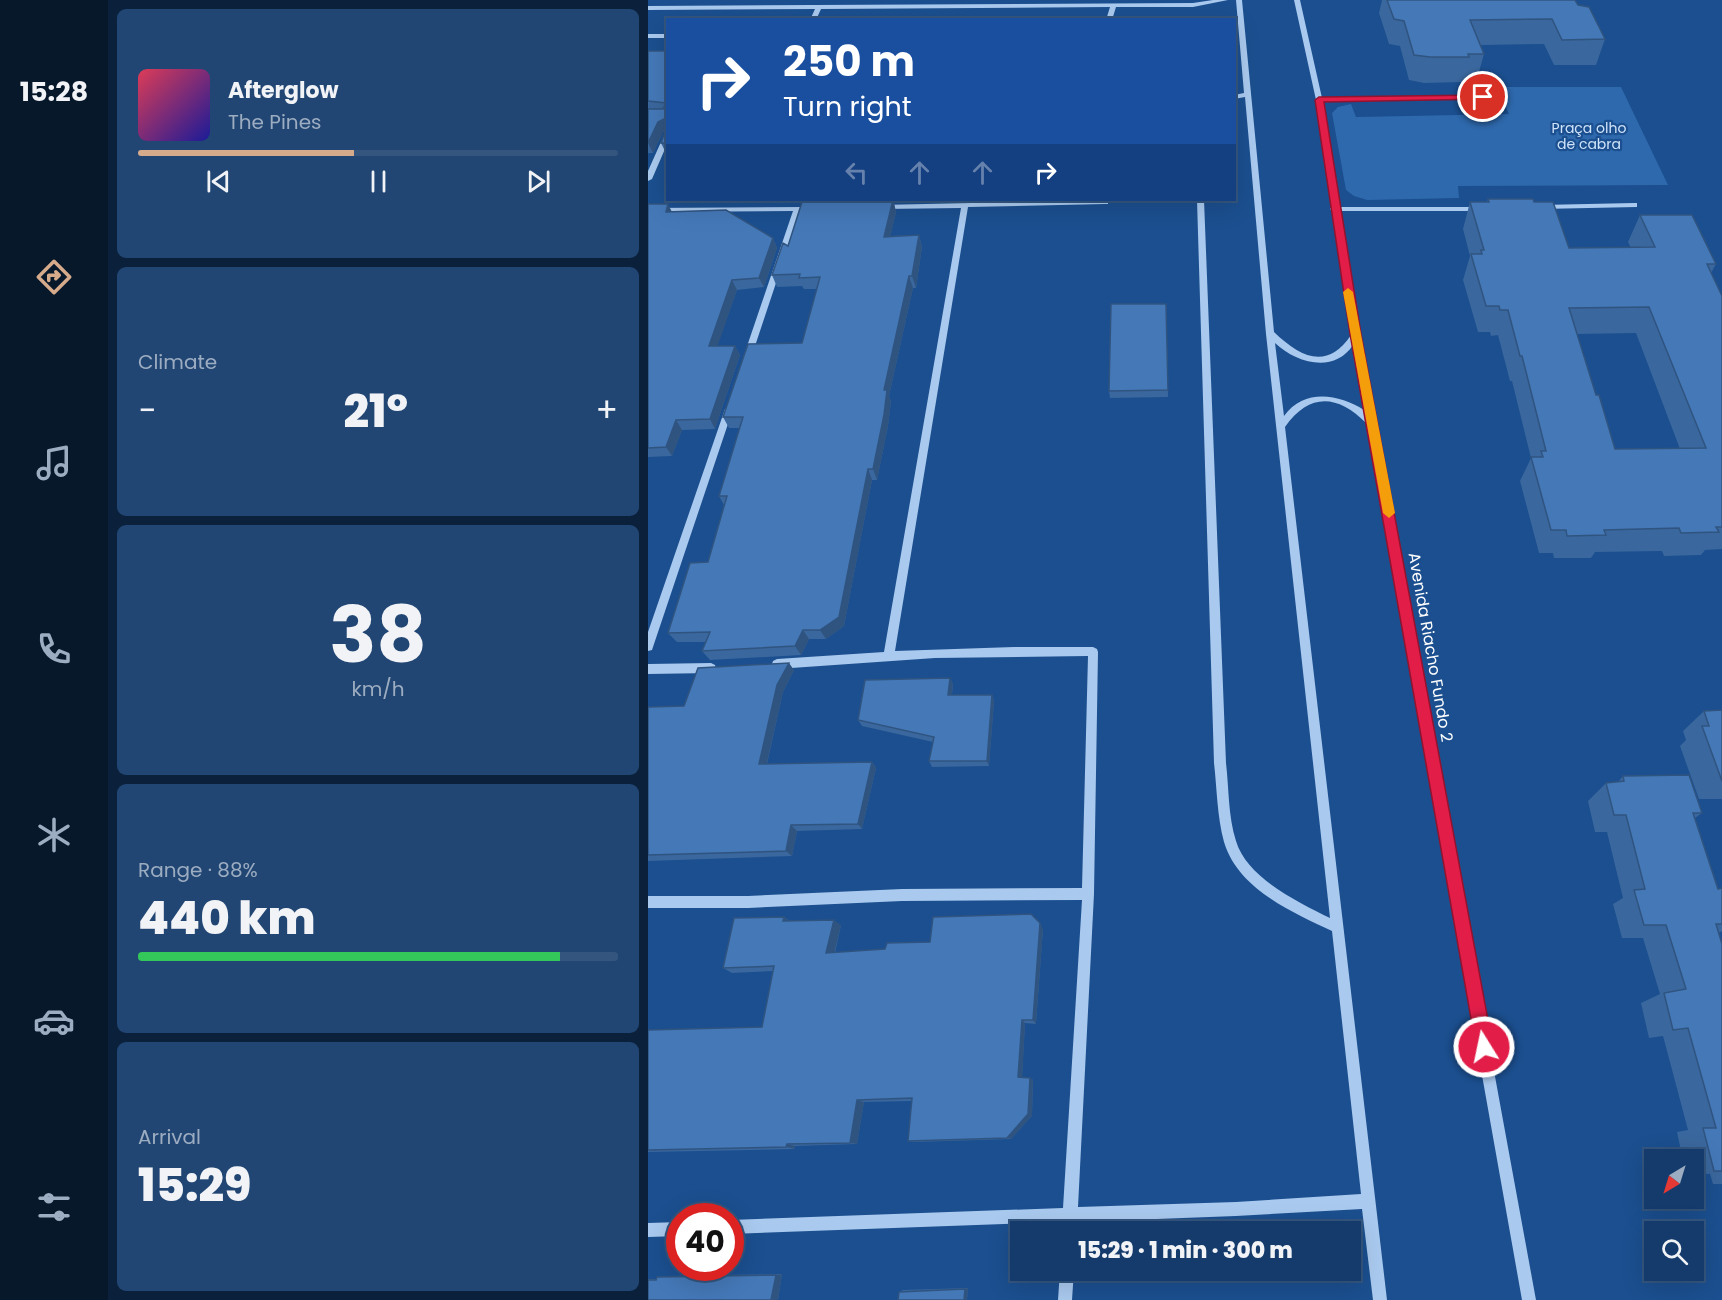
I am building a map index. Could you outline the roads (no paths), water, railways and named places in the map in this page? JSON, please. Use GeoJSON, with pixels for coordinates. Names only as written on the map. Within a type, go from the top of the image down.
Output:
{"type":"FeatureCollection","features":[{"type":"Feature","properties":{"kind":"street"},"geometry":{"type":"LineString","coordinates":[[648,8],[818,8],[953,3],[1192,5],[1225,0]]}},
{"type":"Feature","properties":{"kind":"street"},"geometry":{"type":"LineString","coordinates":[[1239,0],[1239,34],[1270,333],[1380,1300]]}},
{"type":"Feature","properties":{"kind":"street","name":"Avenida Riacho Fundo 2"},"geometry":{"type":"LineString","coordinates":[[1297,0],[1319,100],[1355,334],[1529,1300]]}},
{"type":"Feature","properties":{"kind":"street"},"geometry":{"type":"LineString","coordinates":[[1110,18],[1113,6]]}},
{"type":"Feature","properties":{"kind":"street"},"geometry":{"type":"LineString","coordinates":[[814,18],[818,8]]}},
{"type":"Feature","properties":{"kind":"street"},"geometry":{"type":"LineString","coordinates":[[648,36],[666,36]]}},
{"type":"Feature","properties":{"kind":"street"},"geometry":{"type":"LineString","coordinates":[[1236,97],[1247,94]]}},
{"type":"Feature","properties":{"kind":"street"},"geometry":{"type":"LineString","coordinates":[[1319,100],[1483,97]]}},
{"type":"Feature","properties":{"kind":"street"},"geometry":{"type":"LineString","coordinates":[[648,179],[666,137]]}},
{"type":"Feature","properties":{"kind":"street"},"geometry":{"type":"LineString","coordinates":[[872,207],[1105,201]]}},
{"type":"Feature","properties":{"kind":"street"},"geometry":{"type":"LineString","coordinates":[[1200,201],[1220,763],[1231,846],[1251,874],[1282,899],[1338,928]]}},
{"type":"Feature","properties":{"kind":"street"},"geometry":{"type":"LineString","coordinates":[[889,655],[965,205]]}},
{"type":"Feature","properties":{"kind":"street"},"geometry":{"type":"LineString","coordinates":[[1532,207],[1634,205]]}},
{"type":"Feature","properties":{"kind":"street"},"geometry":{"type":"LineString","coordinates":[[1334,209],[1486,208]]}},
{"type":"Feature","properties":{"kind":"street"},"geometry":{"type":"LineString","coordinates":[[648,210],[813,209]]}},
{"type":"Feature","properties":{"kind":"street"},"geometry":{"type":"LineString","coordinates":[[744,365],[797,210]]}},
{"type":"Feature","properties":{"kind":"street"},"geometry":{"type":"LineString","coordinates":[[1270,333],[1282,346],[1296,355],[1311,359],[1339,356],[1348,348],[1355,334]]}},
{"type":"Feature","properties":{"kind":"street"},"geometry":{"type":"LineString","coordinates":[[648,647],[733,398]]}},
{"type":"Feature","properties":{"kind":"street"},"geometry":{"type":"LineString","coordinates":[[1282,425],[1296,406],[1310,399],[1329,398],[1348,402],[1360,409],[1373,425]]}},
{"type":"Feature","properties":{"kind":"street"},"geometry":{"type":"LineString","coordinates":[[761,665],[889,655],[999,650],[1093,652],[1088,894],[1070,1221]]}},
{"type":"Feature","properties":{"kind":"street"},"geometry":{"type":"LineString","coordinates":[[648,669],[719,668]]}},
{"type":"Feature","properties":{"kind":"street"},"geometry":{"type":"LineString","coordinates":[[648,902],[748,902],[902,895],[1088,894]]}},
{"type":"Feature","properties":{"kind":"street"},"geometry":{"type":"LineString","coordinates":[[744,1226],[1236,1209],[1370,1201]]}},
{"type":"Feature","properties":{"kind":"street"},"geometry":{"type":"LineString","coordinates":[[648,1230],[666,1229]]}},
{"type":"Feature","properties":{"kind":"street"},"geometry":{"type":"LineString","coordinates":[[1065,1300],[1066,1281]]}},
{"type":"Feature","properties":{"kind":"park label","name":"Praça olho de cabra"},"geometry":{"type":"Point","coordinates":[1589,136]}}]}
